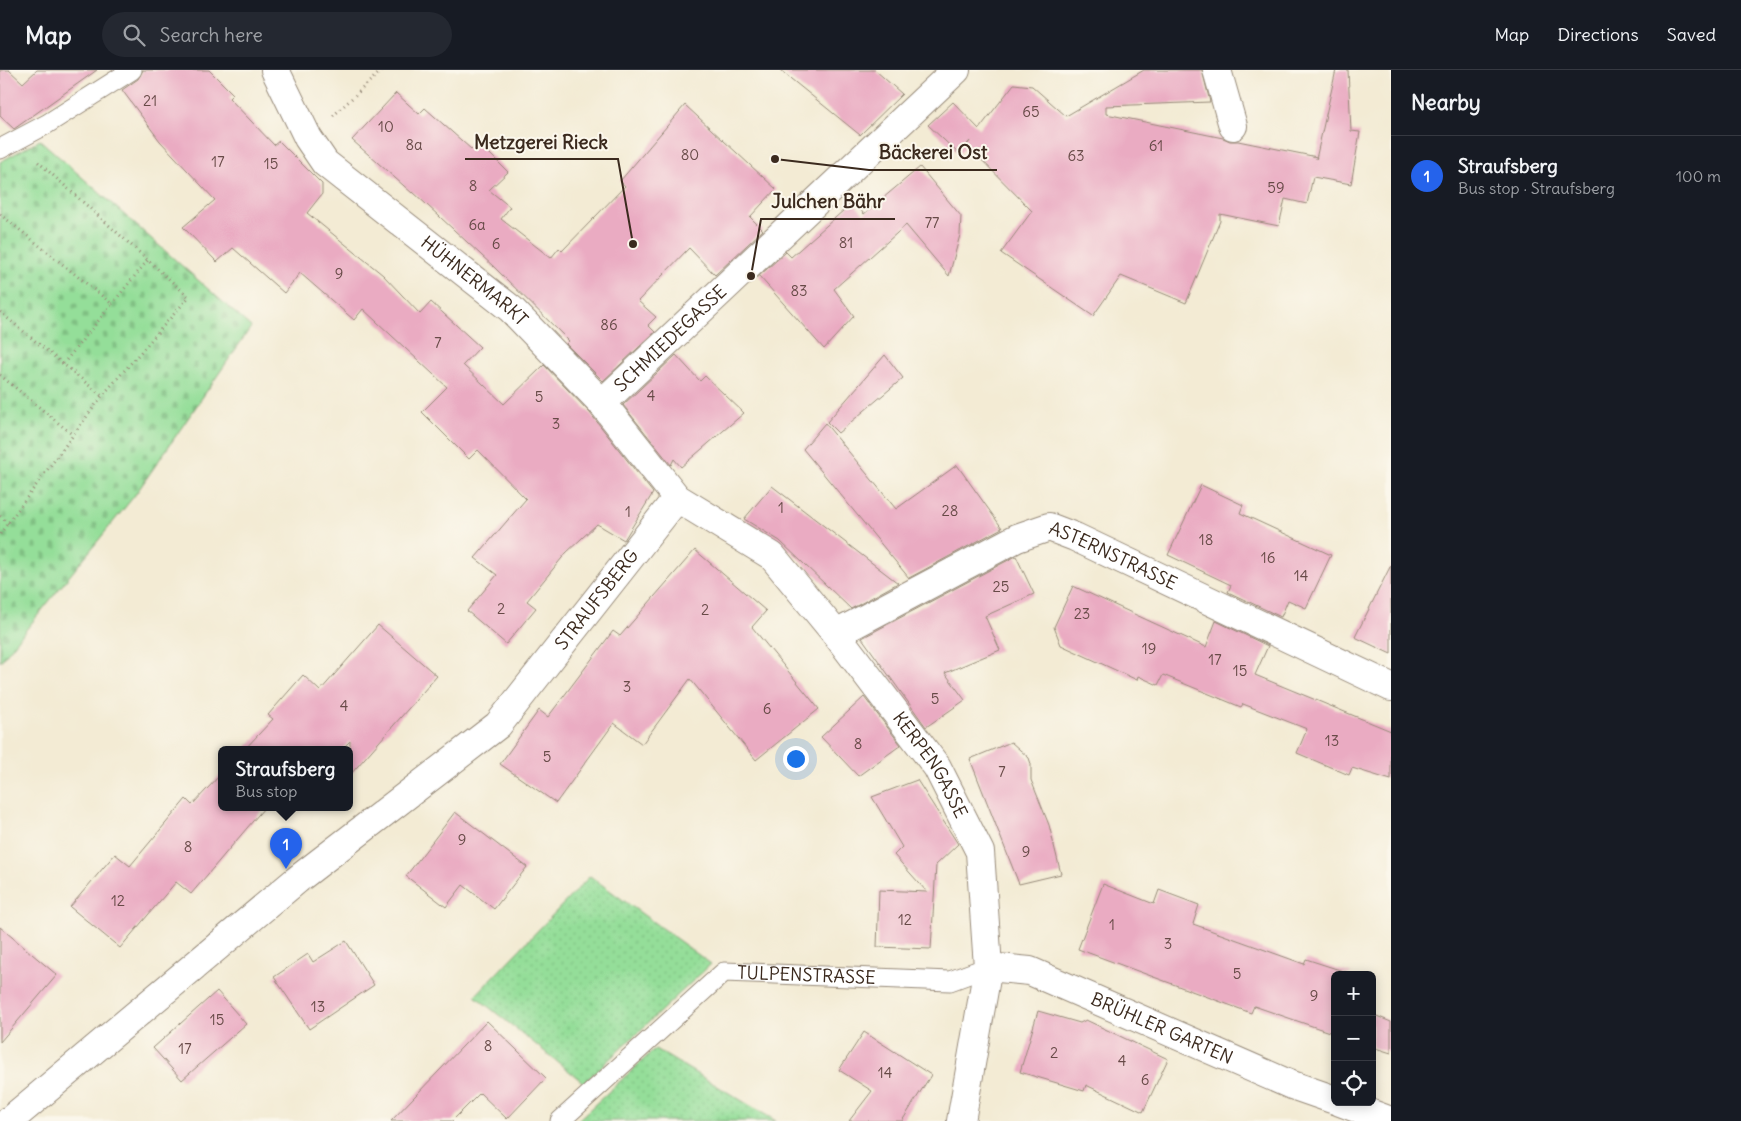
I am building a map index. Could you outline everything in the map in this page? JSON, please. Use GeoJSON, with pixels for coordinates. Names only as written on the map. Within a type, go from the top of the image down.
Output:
{"type":"FeatureCollection","features":[{"type":"Feature","properties":{"kind":"street","name":"HÜHNERMARKT"},"geometry":{"type":"LineString","coordinates":[[275,70],[308,138],[325,163],[511,309],[602,403],[677,498]]}},
{"type":"Feature","properties":{"kind":"street","name":"SCHMIEDEGASSE"},"geometry":{"type":"LineString","coordinates":[[602,403],[956,70]]}},
{"type":"Feature","properties":{"kind":"street"},"geometry":{"type":"LineString","coordinates":[[1217,70],[1233,126]]}},
{"type":"Feature","properties":{"kind":"street","name":"KERPENGASSE"},"geometry":{"type":"LineString","coordinates":[[677,498],[772,556],[836,634],[937,767],[980,852],[988,967],[961,1121]]}},
{"type":"Feature","properties":{"kind":"street","name":"STRAUFSBERG"},"geometry":{"type":"LineString","coordinates":[[8,1121],[298,878],[498,725],[677,498]]}},
{"type":"Feature","properties":{"kind":"street","name":"ASTERNSTRASSE"},"geometry":{"type":"LineString","coordinates":[[836,634],[1016,538],[1049,527],[1083,541],[1391,687]]}},
{"type":"Feature","properties":{"kind":"street","name":"BRÜHLER GARTEN"},"geometry":{"type":"LineString","coordinates":[[988,967],[1030,971],[1289,1084],[1331,1099]]}},
{"type":"Feature","properties":{"kind":"street"},"geometry":{"type":"LineString","coordinates":[[1351,1106],[1391,1121]]}},
{"type":"Feature","properties":{"kind":"lane"},"geometry":{"type":"LineString","coordinates":[[0,149],[47,124],[132,70]]}},
{"type":"Feature","properties":{"kind":"lane","name":"TULPENSTRASSE"},"geometry":{"type":"LineString","coordinates":[[560,1121],[724,972],[950,980],[988,967]]}},
{"type":"Feature","properties":{"kind":"path"},"geometry":{"type":"LineString","coordinates":[[308,138],[382,70]]}},
{"type":"Feature","properties":{"kind":"path"},"geometry":{"type":"LineString","coordinates":[[0,534],[102,396],[189,297],[34,158]]}},
{"type":"Feature","properties":{"kind":"path"},"geometry":{"type":"LineString","coordinates":[[0,214],[112,304]]}},
{"type":"Feature","properties":{"kind":"path"},"geometry":{"type":"LineString","coordinates":[[63,364],[148,260]]}},
{"type":"Feature","properties":{"kind":"path"},"geometry":{"type":"LineString","coordinates":[[0,312],[102,396]]}},
{"type":"Feature","properties":{"kind":"path"},"geometry":{"type":"LineString","coordinates":[[0,375],[73,435]]}},
{"type":"Feature","properties":{"kind":"path"},"geometry":{"type":"LineString","coordinates":[[0,516],[9,524]]}},
{"type":"Feature","properties":{"kind":"green space"},"geometry":{"type":"Polygon","coordinates":[[[40,140],[251,327],[135,495],[0,662],[0,162],[40,140]]]}},
{"type":"Feature","properties":{"kind":"green space"},"geometry":{"type":"Polygon","coordinates":[[[590,876],[711,964],[584,1083],[475,996],[590,876]]]}},
{"type":"Feature","properties":{"kind":"green space"},"geometry":{"type":"Polygon","coordinates":[[[655,1049],[776,1121],[577,1121],[655,1049]]]}},
{"type":"Feature","properties":{"kind":"building"},"geometry":{"type":"Polygon","coordinates":[[[0,70],[9,70],[23,83],[37,70],[97,70],[14,129],[0,116],[0,70]]]}},
{"type":"Feature","properties":{"kind":"building"},"geometry":{"type":"Polygon","coordinates":[[[143,70],[209,70],[233,94],[229,98],[274,145],[279,141],[322,184],[322,194],[307,213],[383,275],[420,314],[431,302],[480,347],[463,365],[504,404],[544,365],[590,413],[653,493],[624,540],[597,524],[566,553],[527,601],[536,608],[506,644],[467,611],[497,575],[475,558],[526,499],[478,450],[469,459],[422,412],[447,387],[363,309],[354,320],[300,273],[284,293],[233,248],[217,262],[183,227],[215,200],[160,141],[122,90],[138,79],[143,70]]]}},
{"type":"Feature","properties":{"kind":"building"},"geometry":{"type":"Polygon","coordinates":[[[780,70],[875,70],[902,94],[860,135],[780,70]]]}},
{"type":"Feature","properties":{"kind":"building"},"geometry":{"type":"Polygon","coordinates":[[[1144,70],[1202,70],[1210,102],[1106,106],[1106,114],[1230,141],[1316,157],[1336,70],[1348,70],[1351,131],[1360,132],[1351,184],[1313,177],[1307,204],[1285,199],[1279,226],[1220,214],[1220,221],[1186,303],[1121,276],[1093,316],[1001,253],[1032,211],[967,145],[970,141],[959,154],[928,125],[953,102],[979,129],[1014,84],[1032,86],[1066,116],[1144,70]]]}},
{"type":"Feature","properties":{"kind":"building"},"geometry":{"type":"Polygon","coordinates":[[[396,93],[419,114],[425,108],[471,149],[478,142],[508,172],[489,190],[510,207],[501,219],[551,258],[559,248],[562,251],[625,186],[620,181],[685,105],[776,189],[750,217],[763,230],[715,275],[689,248],[638,301],[656,317],[648,325],[655,332],[603,381],[566,344],[569,341],[494,267],[413,192],[352,140],[396,93]]]}},
{"type":"Feature","properties":{"kind":"building"},"geometry":{"type":"Polygon","coordinates":[[[920,167],[961,216],[960,235],[949,276],[906,225],[834,289],[854,316],[824,349],[759,276],[786,252],[791,257],[853,202],[864,214],[920,167]]]}},
{"type":"Feature","properties":{"kind":"building"},"geometry":{"type":"Polygon","coordinates":[[[676,355],[700,381],[705,376],[744,413],[681,467],[674,459],[671,465],[623,405],[676,355]]]}},
{"type":"Feature","properties":{"kind":"building"},"geometry":{"type":"Polygon","coordinates":[[[885,355],[903,378],[838,433],[827,422],[885,355]]]}},
{"type":"Feature","properties":{"kind":"building"},"geometry":{"type":"Polygon","coordinates":[[[825,423],[896,509],[957,465],[1002,528],[909,578],[803,449],[825,423]]]}},
{"type":"Feature","properties":{"kind":"building"},"geometry":{"type":"Polygon","coordinates":[[[1201,485],[1243,505],[1240,513],[1331,555],[1306,608],[1288,600],[1281,617],[1228,592],[1231,585],[1168,555],[1201,485]]]}},
{"type":"Feature","properties":{"kind":"building"},"geometry":{"type":"Polygon","coordinates":[[[772,486],[898,583],[851,609],[780,541],[744,519],[772,486]]]}},
{"type":"Feature","properties":{"kind":"building"},"geometry":{"type":"Polygon","coordinates":[[[695,550],[766,611],[752,627],[819,709],[756,760],[690,679],[642,744],[614,723],[556,803],[500,764],[539,710],[548,717],[613,631],[620,636],[695,550]]]}},
{"type":"Feature","properties":{"kind":"building"},"geometry":{"type":"Polygon","coordinates":[[[1016,556],[1034,594],[985,616],[1000,650],[945,673],[965,700],[926,727],[862,638],[1016,556]]]}},
{"type":"Feature","properties":{"kind":"building"},"geometry":{"type":"Polygon","coordinates":[[[1391,565],[1391,654],[1355,637],[1391,565]]]}},
{"type":"Feature","properties":{"kind":"building"},"geometry":{"type":"Polygon","coordinates":[[[1073,586],[1206,647],[1216,621],[1268,646],[1255,675],[1391,731],[1391,780],[1352,768],[1349,775],[1297,753],[1307,729],[1243,704],[1241,707],[1163,675],[1158,685],[1138,676],[1137,680],[1061,645],[1054,627],[1073,586]]]}},
{"type":"Feature","properties":{"kind":"building"},"geometry":{"type":"Polygon","coordinates":[[[378,625],[437,676],[353,772],[353,746],[350,746],[350,741],[345,746],[248,746],[273,719],[268,715],[303,675],[320,691],[378,625]]]}},
{"type":"Feature","properties":{"kind":"building"},"geometry":{"type":"Polygon","coordinates":[[[864,697],[901,745],[858,776],[821,737],[864,697]]]}},
{"type":"Feature","properties":{"kind":"building"},"geometry":{"type":"Polygon","coordinates":[[[1011,742],[1029,758],[1031,780],[1049,825],[1061,874],[1019,884],[970,759],[1011,742]]]}},
{"type":"Feature","properties":{"kind":"building"},"geometry":{"type":"Polygon","coordinates":[[[218,777],[218,811],[261,811],[191,894],[176,882],[120,948],[70,907],[115,854],[130,866],[186,799],[192,805],[218,777]]]}},
{"type":"Feature","properties":{"kind":"building"},"geometry":{"type":"Polygon","coordinates":[[[917,780],[958,844],[936,865],[931,949],[877,947],[879,890],[927,892],[894,855],[902,847],[872,797],[917,780]]]}},
{"type":"Feature","properties":{"kind":"building"},"geometry":{"type":"Polygon","coordinates":[[[455,812],[527,867],[494,909],[463,885],[446,907],[406,876],[455,812]]]}},
{"type":"Feature","properties":{"kind":"building"},"geometry":{"type":"Polygon","coordinates":[[[1103,884],[1154,904],[1159,890],[1199,905],[1193,924],[1304,964],[1306,959],[1343,971],[1331,971],[1331,1033],[1254,1006],[1251,1013],[1078,949],[1103,884]]]}},
{"type":"Feature","properties":{"kind":"building"},"geometry":{"type":"Polygon","coordinates":[[[0,927],[57,975],[0,1042],[0,927]]]}},
{"type":"Feature","properties":{"kind":"building"},"geometry":{"type":"Polygon","coordinates":[[[346,941],[374,985],[309,1029],[274,977],[308,954],[313,962],[346,941]]]}},
{"type":"Feature","properties":{"kind":"building"},"geometry":{"type":"Polygon","coordinates":[[[217,991],[246,1024],[182,1080],[153,1048],[217,991]]]}},
{"type":"Feature","properties":{"kind":"building"},"geometry":{"type":"Polygon","coordinates":[[[1038,1011],[1080,1023],[1086,1020],[1168,1059],[1143,1112],[1086,1085],[1084,1091],[1020,1072],[1038,1011]]]}},
{"type":"Feature","properties":{"kind":"building"},"geometry":{"type":"Polygon","coordinates":[[[1376,1016],[1391,1022],[1391,1053],[1376,1048],[1376,1016]]]}},
{"type":"Feature","properties":{"kind":"building"},"geometry":{"type":"Polygon","coordinates":[[[487,1021],[546,1078],[507,1119],[480,1093],[452,1121],[391,1121],[487,1021]]]}},
{"type":"Feature","properties":{"kind":"building"},"geometry":{"type":"Polygon","coordinates":[[[864,1032],[931,1075],[902,1121],[849,1121],[872,1091],[839,1070],[864,1032]]]}},
{"type":"Feature","properties":{"kind":"place","name":"Bäckerei Ost"},"geometry":{"type":"Point","coordinates":[775,159]}},
{"type":"Feature","properties":{"kind":"place","name":"Metzgerei Rieck"},"geometry":{"type":"Point","coordinates":[633,244]}},
{"type":"Feature","properties":{"kind":"place","name":"Julchen Bähr"},"geometry":{"type":"Point","coordinates":[751,276]}},
{"type":"Feature","properties":{"kind":"place","name":"Straufsberg"},"geometry":{"type":"Point","coordinates":[286,869]}}]}
